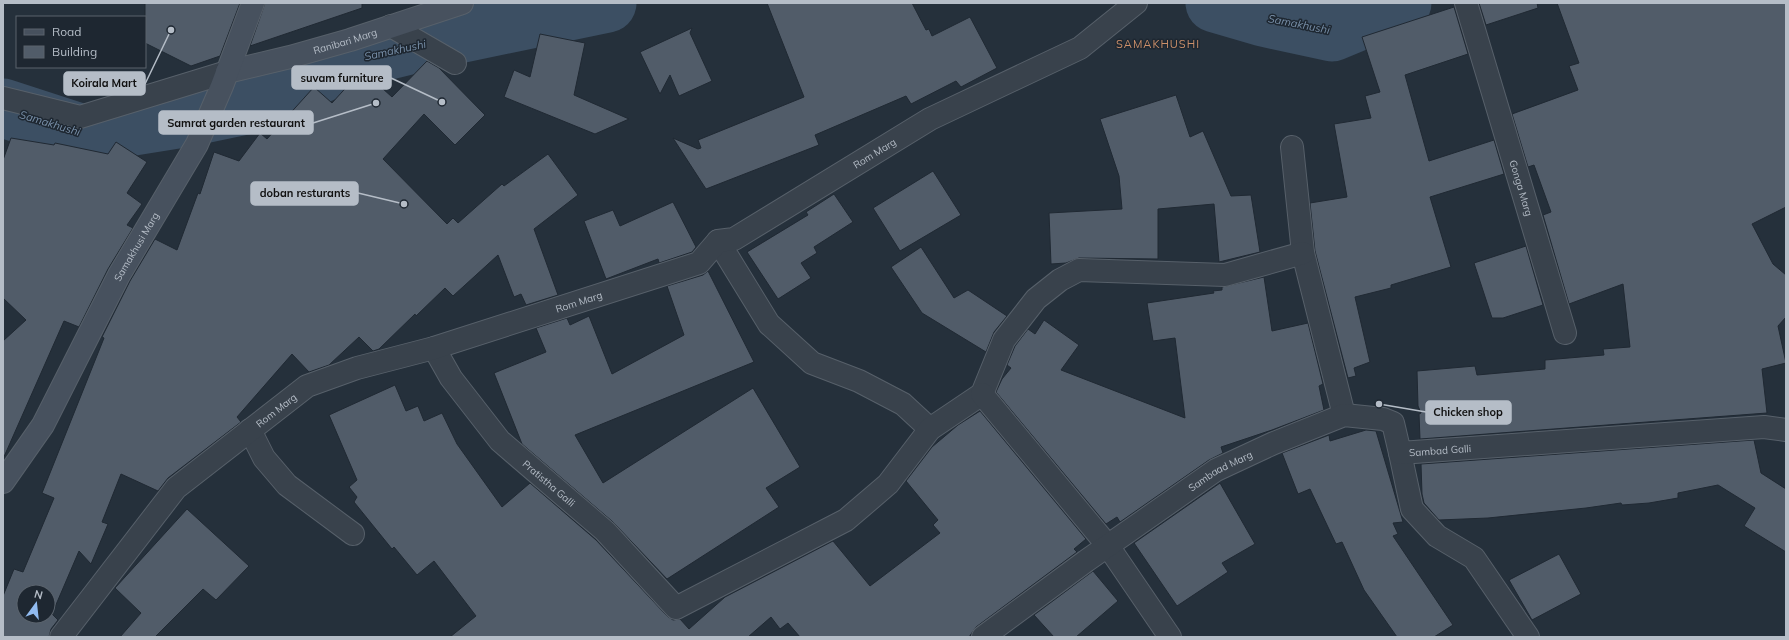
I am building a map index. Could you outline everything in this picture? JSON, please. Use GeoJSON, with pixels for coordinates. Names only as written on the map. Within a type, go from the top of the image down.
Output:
{"type":"FeatureCollection","features":[{"type":"Feature","properties":{"kind":"main road","name":"Samakhusi Marg"},"geometry":{"type":"LineString","coordinates":[[3,482],[43,425],[119,275],[197,144],[253,3]]}},
{"type":"Feature","properties":{"kind":"main road","name":"Ranibari Marg"},"geometry":{"type":"LineString","coordinates":[[224,79],[462,3]]}},
{"type":"Feature","properties":{"kind":"street","name":"Rom Marg"},"geometry":{"type":"LineString","coordinates":[[61,637],[176,488],[307,386],[357,368],[434,348],[699,263],[718,242],[734,239],[930,119],[1080,48],[1136,3]]}},
{"type":"Feature","properties":{"kind":"street","name":"Gonga Marg"},"geometry":{"type":"LineString","coordinates":[[1466,3],[1564,333]]}},
{"type":"Feature","properties":{"kind":"street"},"geometry":{"type":"LineString","coordinates":[[391,26],[455,63]]}},
{"type":"Feature","properties":{"kind":"street"},"geometry":{"type":"LineString","coordinates":[[3,98],[80,117],[224,79]]}},
{"type":"Feature","properties":{"kind":"street"},"geometry":{"type":"LineString","coordinates":[[1292,147],[1303,253],[1344,415]]}},
{"type":"Feature","properties":{"kind":"street"},"geometry":{"type":"LineString","coordinates":[[718,242],[769,324],[812,363],[858,381],[903,404],[930,429],[982,394],[1004,340],[1036,299],[1060,280],[1078,270],[1225,275],[1303,253]]}},
{"type":"Feature","properties":{"kind":"street","name":"Pratistha Galli"},"geometry":{"type":"LineString","coordinates":[[434,348],[450,378],[500,441],[605,531],[676,608],[846,520],[888,484],[930,429]]}},
{"type":"Feature","properties":{"kind":"street"},"geometry":{"type":"LineString","coordinates":[[982,394],[1108,546],[1170,637]]}},
{"type":"Feature","properties":{"kind":"street","name":"Sambad Galli"},"geometry":{"type":"LineString","coordinates":[[1344,415],[1383,419],[1393,423],[1400,453],[1764,427],[1786,430]]}},
{"type":"Feature","properties":{"kind":"street","name":"Sambaad Marg"},"geometry":{"type":"LineString","coordinates":[[984,637],[1108,546],[1216,470],[1274,443],[1344,415]]}},
{"type":"Feature","properties":{"kind":"street"},"geometry":{"type":"LineString","coordinates":[[250,430],[264,458],[287,485],[353,534]]}},
{"type":"Feature","properties":{"kind":"street"},"geometry":{"type":"LineString","coordinates":[[1400,453],[1412,509],[1437,536],[1474,558],[1528,637]]}},
{"type":"Feature","properties":{"kind":"building"},"geometry":{"type":"Polygon","coordinates":[[[145,3],[240,3],[220,56],[191,66],[146,44],[145,3]]]}},
{"type":"Feature","properties":{"kind":"building"},"geometry":{"type":"Polygon","coordinates":[[[265,3],[362,3],[362,8],[250,46],[265,3]]]}},
{"type":"Feature","properties":{"kind":"building"},"geometry":{"type":"Polygon","coordinates":[[[767,3],[912,3],[926,30],[929,29],[932,36],[970,17],[997,68],[961,87],[956,81],[911,104],[906,96],[815,135],[819,145],[706,189],[673,138],[698,149],[701,148],[698,140],[804,97],[767,3]]]}},
{"type":"Feature","properties":{"kind":"building"},"geometry":{"type":"Polygon","coordinates":[[[1479,3],[1537,3],[1538,8],[1486,25],[1479,3]]]}},
{"type":"Feature","properties":{"kind":"building"},"geometry":{"type":"Polygon","coordinates":[[[1557,3],[1786,3],[1786,207],[1752,224],[1773,264],[1786,275],[1786,317],[1778,326],[1786,363],[1762,369],[1767,413],[1420,439],[1419,414],[1421,413],[1418,406],[1417,371],[1475,366],[1477,375],[1545,369],[1545,360],[1604,355],[1603,349],[1630,347],[1623,284],[1569,304],[1543,215],[1551,212],[1534,165],[1528,167],[1512,114],[1578,90],[1569,66],[1579,63],[1557,3]]]}},
{"type":"Feature","properties":{"kind":"building"},"geometry":{"type":"Polygon","coordinates":[[[1454,7],[1468,54],[1405,75],[1429,161],[1494,140],[1504,174],[1430,197],[1451,267],[1391,285],[1391,288],[1355,297],[1370,362],[1354,368],[1356,376],[1348,378],[1315,251],[1310,203],[1347,197],[1334,124],[1371,118],[1365,96],[1380,92],[1362,37],[1454,7]]]}},
{"type":"Feature","properties":{"kind":"building"},"geometry":{"type":"Polygon","coordinates":[[[692,28],[690,33],[712,81],[679,96],[670,75],[660,94],[640,52],[692,28]]]}},
{"type":"Feature","properties":{"kind":"building"},"geometry":{"type":"Polygon","coordinates":[[[540,34],[585,43],[574,95],[629,119],[595,134],[504,97],[514,70],[530,77],[540,34]]]}},
{"type":"Feature","properties":{"kind":"building"},"geometry":{"type":"Polygon","coordinates":[[[427,61],[439,68],[485,115],[455,145],[424,114],[383,159],[447,224],[453,218],[458,223],[502,184],[504,186],[548,154],[578,195],[534,229],[558,295],[526,305],[521,294],[514,297],[498,255],[453,296],[445,288],[416,316],[415,314],[379,349],[373,351],[359,337],[329,365],[309,372],[292,354],[237,417],[241,422],[168,478],[158,491],[121,474],[102,522],[108,524],[91,564],[79,551],[56,605],[56,584],[16,584],[16,624],[55,624],[51,629],[49,637],[3,637],[3,596],[14,569],[23,572],[54,498],[42,493],[104,338],[102,337],[130,281],[155,239],[177,250],[198,193],[200,194],[214,152],[239,161],[260,133],[267,139],[314,87],[332,103],[362,70],[392,97],[427,61]]]}},
{"type":"Feature","properties":{"kind":"building"},"geometry":{"type":"Polygon","coordinates":[[[1176,95],[1190,137],[1203,131],[1231,196],[1251,195],[1260,252],[1219,262],[1214,204],[1158,209],[1158,259],[1079,258],[1066,263],[1051,264],[1049,213],[1122,209],[1119,176],[1100,119],[1176,95]]]}},
{"type":"Feature","properties":{"kind":"building"},"geometry":{"type":"Polygon","coordinates":[[[11,138],[54,145],[55,143],[108,154],[116,142],[147,162],[127,193],[142,204],[127,225],[133,228],[108,269],[79,327],[64,321],[3,459],[3,341],[26,320],[3,298],[3,160],[11,138]]]}},
{"type":"Feature","properties":{"kind":"building"},"geometry":{"type":"Polygon","coordinates":[[[933,171],[961,215],[900,251],[873,208],[933,171]]]}},
{"type":"Feature","properties":{"kind":"building"},"geometry":{"type":"Polygon","coordinates":[[[834,194],[853,222],[814,247],[817,253],[801,263],[811,278],[778,299],[747,252],[808,215],[806,212],[834,194]]]}},
{"type":"Feature","properties":{"kind":"building"},"geometry":{"type":"Polygon","coordinates":[[[673,202],[696,247],[692,252],[659,263],[658,259],[606,279],[584,221],[613,210],[620,226],[673,202]]]}},
{"type":"Feature","properties":{"kind":"building"},"geometry":{"type":"Polygon","coordinates":[[[1526,246],[1543,305],[1503,318],[1492,318],[1474,263],[1526,246]]]}},
{"type":"Feature","properties":{"kind":"building"},"geometry":{"type":"Polygon","coordinates":[[[921,247],[954,298],[968,290],[1007,316],[994,332],[986,352],[922,313],[891,267],[921,247]]]}},
{"type":"Feature","properties":{"kind":"building"},"geometry":{"type":"Polygon","coordinates":[[[708,271],[754,362],[575,435],[603,483],[753,388],[800,467],[766,488],[779,507],[667,579],[613,522],[522,444],[494,373],[546,352],[536,328],[567,318],[570,325],[589,316],[612,374],[684,335],[667,286],[703,275],[708,271]]]}},
{"type":"Feature","properties":{"kind":"building"},"geometry":{"type":"Polygon","coordinates":[[[1264,277],[1272,331],[1308,323],[1323,384],[1319,386],[1324,410],[1272,430],[1221,447],[1223,453],[1209,460],[1120,522],[1117,517],[1106,524],[996,392],[1002,379],[1011,368],[1007,365],[1015,346],[1028,329],[1035,334],[1044,320],[1079,345],[1061,370],[1185,418],[1175,338],[1153,341],[1147,303],[1214,293],[1213,291],[1222,290],[1222,287],[1264,277]]]}},
{"type":"Feature","properties":{"kind":"building"},"geometry":{"type":"Polygon","coordinates":[[[395,385],[406,411],[418,406],[424,421],[442,413],[457,444],[502,507],[530,483],[596,540],[667,616],[673,620],[680,619],[689,629],[725,597],[833,541],[870,586],[940,533],[933,525],[938,520],[906,481],[932,447],[958,425],[980,411],[1086,539],[1074,549],[1077,552],[976,627],[969,637],[800,637],[788,623],[780,629],[771,617],[748,637],[450,637],[476,616],[434,561],[417,575],[394,547],[392,549],[354,502],[357,497],[349,487],[357,480],[329,415],[395,385]]]}},
{"type":"Feature","properties":{"kind":"building"},"geometry":{"type":"Polygon","coordinates":[[[1366,430],[1376,431],[1403,522],[1393,523],[1398,534],[1393,536],[1453,625],[1434,637],[1397,637],[1364,590],[1342,542],[1336,544],[1310,489],[1298,494],[1282,453],[1329,435],[1330,441],[1366,430]]]}},
{"type":"Feature","properties":{"kind":"building"},"geometry":{"type":"Polygon","coordinates":[[[1754,440],[1761,473],[1786,489],[1786,552],[1744,526],[1755,508],[1718,485],[1678,493],[1678,498],[1649,503],[1622,505],[1621,503],[1488,518],[1439,520],[1424,503],[1422,494],[1421,464],[1754,440]]]}},
{"type":"Feature","properties":{"kind":"building"},"geometry":{"type":"Polygon","coordinates":[[[1220,483],[1255,544],[1222,563],[1228,572],[1177,606],[1134,543],[1220,483]]]}},
{"type":"Feature","properties":{"kind":"building"},"geometry":{"type":"Polygon","coordinates":[[[187,509],[249,566],[216,600],[203,589],[155,637],[120,637],[141,613],[115,588],[187,509]]]}},
{"type":"Feature","properties":{"kind":"building"},"geometry":{"type":"Polygon","coordinates":[[[1559,554],[1581,594],[1532,620],[1509,580],[1559,554]]]}},
{"type":"Feature","properties":{"kind":"building"},"geometry":{"type":"Polygon","coordinates":[[[1093,571],[1118,601],[1076,637],[1054,637],[1034,615],[1093,571]]]}},
{"type":"Feature","properties":{"kind":"waterway","name":"Samakhushi"},"geometry":{"type":"LineString","coordinates":[[3,108],[83,134],[189,117],[251,104],[356,58],[429,40],[607,3]]}},
{"type":"Feature","properties":{"kind":"waterway","name":"Samakhushi"},"geometry":{"type":"LineString","coordinates":[[1215,3],[1263,17],[1332,32],[1402,3]]}},
{"type":"Feature","properties":{"kind":"place","name":"Koirala Mart"},"geometry":{"type":"Point","coordinates":[171,30]}},
{"type":"Feature","properties":{"kind":"place","name":"suvam furniture"},"geometry":{"type":"Point","coordinates":[442,102]}},
{"type":"Feature","properties":{"kind":"place","name":"Samrat garden restaurant"},"geometry":{"type":"Point","coordinates":[376,103]}},
{"type":"Feature","properties":{"kind":"place","name":"doban resturants"},"geometry":{"type":"Point","coordinates":[404,204]}},
{"type":"Feature","properties":{"kind":"place","name":"Chicken shop"},"geometry":{"type":"Point","coordinates":[1379,404]}},
{"type":"Feature","properties":{"kind":"district","name":"SAMAKHUSHI"},"geometry":{"type":"Point","coordinates":[1158,44]}}]}
